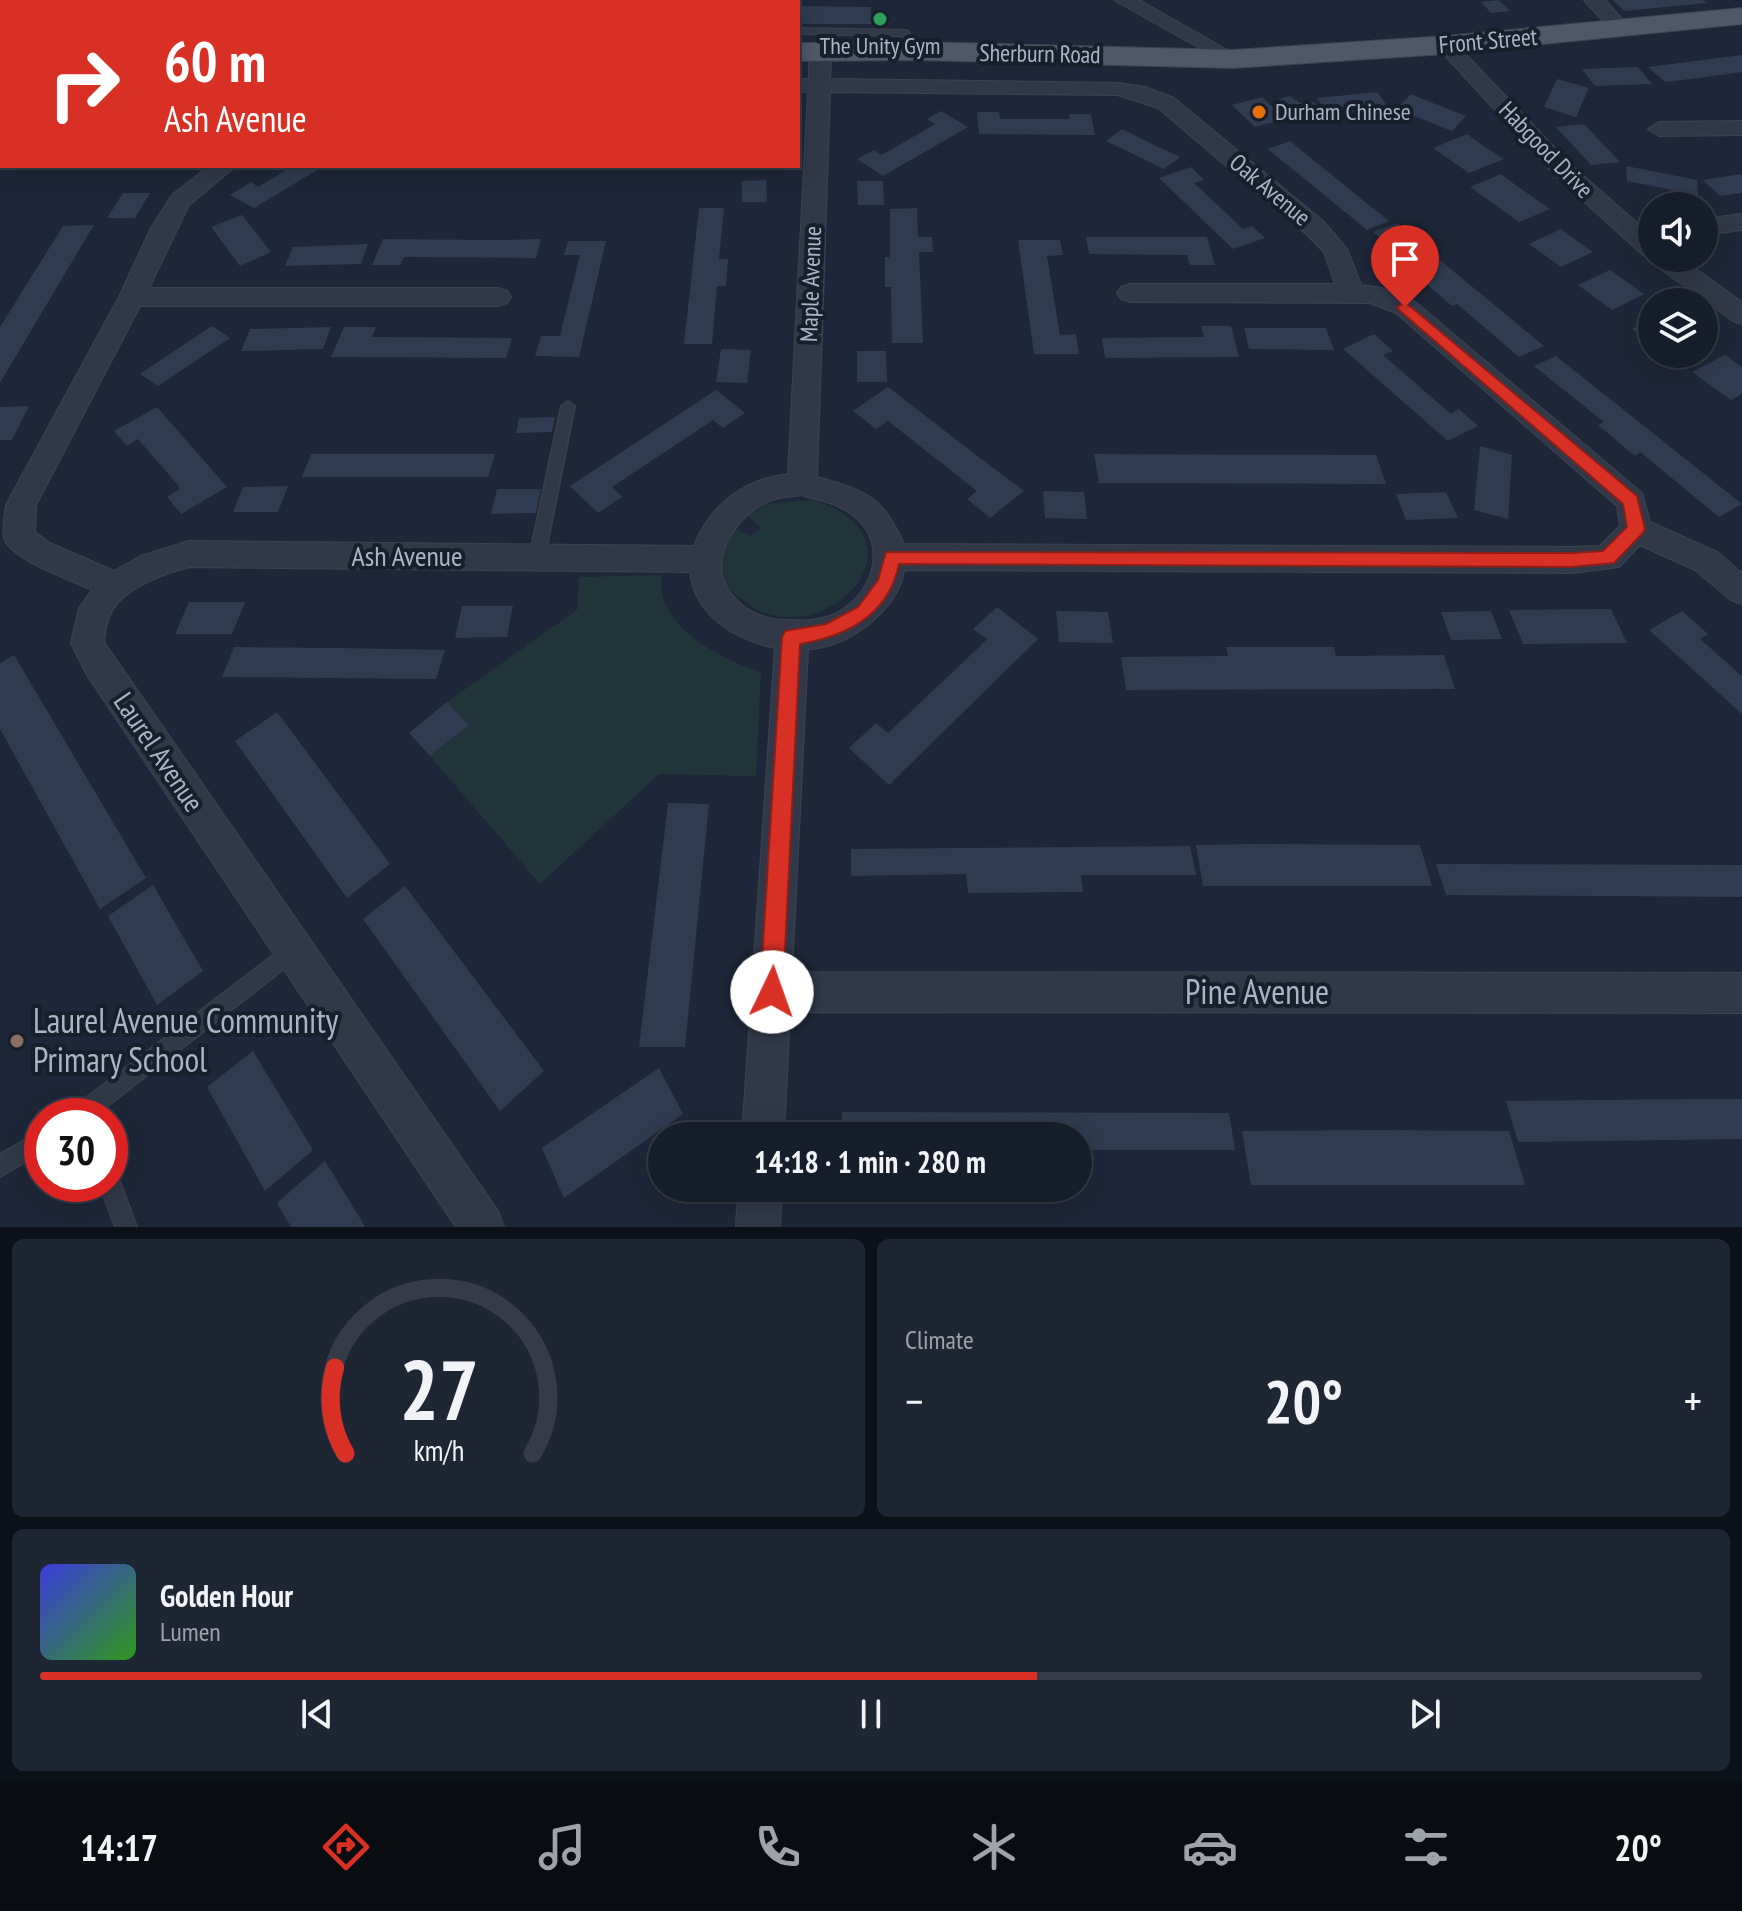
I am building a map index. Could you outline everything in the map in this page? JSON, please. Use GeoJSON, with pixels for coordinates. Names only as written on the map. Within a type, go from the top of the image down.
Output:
{"type":"FeatureCollection","features":[{"type":"Feature","properties":{"kind":"main road","name":"Front Street"},"geometry":{"type":"LineString","coordinates":[[1233,59],[1446,45],[1742,16]]}},
{"type":"Feature","properties":{"kind":"main road","name":"Sherburn Road"},"geometry":{"type":"LineString","coordinates":[[809,52],[918,51],[1233,59]]}},
{"type":"Feature","properties":{"kind":"street"},"geometry":{"type":"LineString","coordinates":[[1124,0],[1233,59]]}},
{"type":"Feature","properties":{"kind":"street"},"geometry":{"type":"LineString","coordinates":[[1594,0],[1620,28]]}},
{"type":"Feature","properties":{"kind":"street","name":"Habgood Drive"},"geometry":{"type":"LineString","coordinates":[[1446,45],[1564,171],[1638,233]]}},
{"type":"Feature","properties":{"kind":"street","name":"Maple Avenue"},"geometry":{"type":"LineString","coordinates":[[802,484],[809,52]]}},
{"type":"Feature","properties":{"kind":"street","name":"Oak Avenue"},"geometry":{"type":"LineString","coordinates":[[809,85],[1118,89],[1137,92],[1166,103],[1315,228],[1335,249],[1351,293]]}},
{"type":"Feature","properties":{"kind":"street"},"geometry":{"type":"LineString","coordinates":[[1659,129],[1740,130]]}},
{"type":"Feature","properties":{"kind":"street"},"geometry":{"type":"LineString","coordinates":[[116,586],[39,552],[19,537],[21,505],[132,297],[163,228],[180,200],[221,168]]}},
{"type":"Feature","properties":{"kind":"street"},"geometry":{"type":"LineString","coordinates":[[1718,225],[1742,222]]}},
{"type":"Feature","properties":{"kind":"street"},"geometry":{"type":"LineString","coordinates":[[1682,272],[1742,315]]}},
{"type":"Feature","properties":{"kind":"street"},"geometry":{"type":"LineString","coordinates":[[1130,293],[1373,294],[1405,307],[1631,501],[1636,529]]}},
{"type":"Feature","properties":{"kind":"street"},"geometry":{"type":"LineString","coordinates":[[132,297],[498,297]]}},
{"type":"Feature","properties":{"kind":"street"},"geometry":{"type":"LineString","coordinates":[[802,484],[833,488],[856,498],[876,515],[888,535],[892,557],[887,583],[864,612],[829,631],[792,637],[757,630],[725,610],[709,585],[705,559],[715,528],[735,506],[764,490],[802,484]]}},
{"type":"Feature","properties":{"kind":"street"},"geometry":{"type":"LineString","coordinates":[[892,557],[1584,560],[1608,558],[1636,529]]}},
{"type":"Feature","properties":{"kind":"street"},"geometry":{"type":"LineString","coordinates":[[1636,529],[1706,561],[1742,591]]}},
{"type":"Feature","properties":{"kind":"street","name":"Ash Avenue"},"geometry":{"type":"LineString","coordinates":[[116,586],[152,565],[189,554],[705,559]]}},
{"type":"Feature","properties":{"kind":"street","name":"Laurel Avenue"},"geometry":{"type":"LineString","coordinates":[[116,586],[95,608],[87,643],[482,1227]]}},
{"type":"Feature","properties":{"kind":"street"},"geometry":{"type":"LineString","coordinates":[[764,1122],[792,637]]}},
{"type":"Feature","properties":{"kind":"street","name":"Pine Avenue"},"geometry":{"type":"LineString","coordinates":[[772,992],[1742,993]]}},
{"type":"Feature","properties":{"kind":"street"},"geometry":{"type":"LineString","coordinates":[[758,1227],[759,1202]]}},
{"type":"Feature","properties":{"kind":"lane"},"geometry":{"type":"LineString","coordinates":[[800,31],[904,33],[918,51]]}},
{"type":"Feature","properties":{"kind":"lane"},"geometry":{"type":"LineString","coordinates":[[537,557],[568,406]]}},
{"type":"Feature","properties":{"kind":"lane"},"geometry":{"type":"LineString","coordinates":[[103,1098],[294,949]]}},
{"type":"Feature","properties":{"kind":"lane"},"geometry":{"type":"LineString","coordinates":[[0,1166],[24,1152]]}},
{"type":"Feature","properties":{"kind":"lane"},"geometry":{"type":"LineString","coordinates":[[117,1202],[126,1227]]}},
{"type":"Feature","properties":{"kind":"green space"},"geometry":{"type":"Polygon","coordinates":[[[813,500],[849,518],[866,540],[866,564],[854,587],[833,605],[806,616],[775,616],[734,594],[723,577],[722,568],[724,549],[732,527],[750,536],[761,528],[748,516],[767,504],[813,500]]]}},
{"type":"Feature","properties":{"kind":"green space"},"geometry":{"type":"Polygon","coordinates":[[[661,575],[664,601],[691,636],[733,662],[761,672],[756,776],[659,774],[540,884],[430,756],[469,725],[447,702],[577,610],[579,577],[661,575]]]}},
{"type":"Feature","properties":{"kind":"building"},"geometry":{"type":"Polygon","coordinates":[[[1499,0],[1510,11],[1491,13],[1481,2],[1499,0]]]}},
{"type":"Feature","properties":{"kind":"building"},"geometry":{"type":"Polygon","coordinates":[[[1613,0],[1703,0],[1707,3],[1624,11],[1613,0]]]}},
{"type":"Feature","properties":{"kind":"building"},"geometry":{"type":"Polygon","coordinates":[[[800,6],[871,7],[871,14],[889,14],[889,24],[800,24],[800,6]]]}},
{"type":"Feature","properties":{"kind":"building"},"geometry":{"type":"Polygon","coordinates":[[[1742,55],[1742,72],[1691,79],[1665,82],[1648,67],[1742,55]]]}},
{"type":"Feature","properties":{"kind":"building"},"geometry":{"type":"Polygon","coordinates":[[[1638,67],[1652,84],[1595,86],[1582,69],[1638,67]]]}},
{"type":"Feature","properties":{"kind":"building"},"geometry":{"type":"Polygon","coordinates":[[[1557,79],[1589,88],[1576,117],[1544,107],[1557,79]]]}},
{"type":"Feature","properties":{"kind":"building"},"geometry":{"type":"Polygon","coordinates":[[[1377,92],[1389,108],[1328,114],[1317,98],[1377,92]]]}},
{"type":"Feature","properties":{"kind":"building"},"geometry":{"type":"Polygon","coordinates":[[[1411,94],[1466,116],[1452,131],[1396,109],[1411,94]]]}},
{"type":"Feature","properties":{"kind":"building"},"geometry":{"type":"Polygon","coordinates":[[[1290,96],[1300,103],[1310,100],[1325,112],[1300,121],[1274,101],[1290,96]]]}},
{"type":"Feature","properties":{"kind":"building","name":"Durham Chinese"},"geometry":{"type":"Polygon","coordinates":[[[1262,97],[1286,119],[1255,127],[1232,105],[1262,97]]]}},
{"type":"Feature","properties":{"kind":"building"},"geometry":{"type":"Polygon","coordinates":[[[941,111],[968,127],[883,176],[857,159],[874,150],[881,155],[887,152],[935,124],[927,119],[941,111]]]}},
{"type":"Feature","properties":{"kind":"building"},"geometry":{"type":"Polygon","coordinates":[[[977,112],[999,112],[1000,119],[1070,119],[1069,114],[1091,114],[1095,135],[979,134],[977,112]]]}},
{"type":"Feature","properties":{"kind":"building"},"geometry":{"type":"Polygon","coordinates":[[[1584,124],[1620,162],[1591,165],[1556,127],[1584,124]]]}},
{"type":"Feature","properties":{"kind":"building"},"geometry":{"type":"Polygon","coordinates":[[[1122,129],[1180,157],[1164,169],[1106,141],[1122,129]]]}},
{"type":"Feature","properties":{"kind":"building"},"geometry":{"type":"Polygon","coordinates":[[[1467,134],[1504,159],[1469,173],[1433,148],[1467,134]]]}},
{"type":"Feature","properties":{"kind":"building"},"geometry":{"type":"Polygon","coordinates":[[[1290,141],[1389,221],[1367,230],[1268,149],[1290,141]]]}},
{"type":"Feature","properties":{"kind":"building"},"geometry":{"type":"Polygon","coordinates":[[[1626,166],[1697,180],[1698,192],[1683,192],[1627,181],[1626,166]]]}},
{"type":"Feature","properties":{"kind":"building"},"geometry":{"type":"Polygon","coordinates":[[[1191,167],[1204,180],[1194,183],[1243,229],[1252,226],[1265,238],[1233,249],[1159,178],[1191,167]]]}},
{"type":"Feature","properties":{"kind":"building"},"geometry":{"type":"Polygon","coordinates":[[[290,168],[321,168],[254,208],[230,195],[251,182],[258,187],[290,168]]]}},
{"type":"Feature","properties":{"kind":"building"},"geometry":{"type":"Polygon","coordinates":[[[1501,174],[1550,209],[1519,222],[1470,187],[1501,174]]]}},
{"type":"Feature","properties":{"kind":"building"},"geometry":{"type":"Polygon","coordinates":[[[1742,174],[1742,193],[1720,196],[1703,180],[1742,174]]]}},
{"type":"Feature","properties":{"kind":"building"},"geometry":{"type":"Polygon","coordinates":[[[766,180],[767,202],[742,202],[742,181],[766,180]]]}},
{"type":"Feature","properties":{"kind":"building"},"geometry":{"type":"Polygon","coordinates":[[[857,181],[883,181],[884,205],[858,205],[857,181]]]}},
{"type":"Feature","properties":{"kind":"building"},"geometry":{"type":"Polygon","coordinates":[[[123,193],[150,193],[135,218],[107,218],[123,193]]]}},
{"type":"Feature","properties":{"kind":"building"},"geometry":{"type":"Polygon","coordinates":[[[699,208],[724,208],[719,259],[728,259],[726,286],[717,286],[712,344],[684,344],[699,208]]]}},
{"type":"Feature","properties":{"kind":"building"},"geometry":{"type":"Polygon","coordinates":[[[917,208],[918,237],[932,237],[933,252],[919,252],[923,343],[892,343],[891,287],[885,287],[885,257],[890,257],[890,209],[917,208]]]}},
{"type":"Feature","properties":{"kind":"building"},"geometry":{"type":"Polygon","coordinates":[[[242,215],[271,252],[240,266],[211,227],[242,215]]]}},
{"type":"Feature","properties":{"kind":"building"},"geometry":{"type":"Polygon","coordinates":[[[1397,223],[1544,346],[1519,357],[1457,304],[1452,306],[1423,281],[1428,279],[1373,232],[1397,223]]]}},
{"type":"Feature","properties":{"kind":"building"},"geometry":{"type":"Polygon","coordinates":[[[94,225],[0,383],[0,327],[63,226],[94,225]]]}},
{"type":"Feature","properties":{"kind":"building"},"geometry":{"type":"Polygon","coordinates":[[[1561,229],[1593,252],[1561,267],[1529,244],[1561,229]]]}},
{"type":"Feature","properties":{"kind":"building"},"geometry":{"type":"Polygon","coordinates":[[[1086,237],[1207,237],[1215,265],[1190,265],[1187,255],[1089,254],[1086,237]]]}},
{"type":"Feature","properties":{"kind":"building"},"geometry":{"type":"Polygon","coordinates":[[[383,239],[541,239],[536,258],[404,257],[400,265],[372,265],[383,239]]]}},
{"type":"Feature","properties":{"kind":"building"},"geometry":{"type":"Polygon","coordinates":[[[1018,240],[1060,240],[1063,255],[1047,256],[1060,335],[1076,334],[1079,354],[1034,354],[1018,240]]]}},
{"type":"Feature","properties":{"kind":"building"},"geometry":{"type":"Polygon","coordinates":[[[568,241],[606,241],[579,357],[535,356],[541,336],[560,336],[580,255],[564,255],[568,241]]]}},
{"type":"Feature","properties":{"kind":"building"},"geometry":{"type":"Polygon","coordinates":[[[368,244],[361,264],[285,266],[293,247],[368,244]]]}},
{"type":"Feature","properties":{"kind":"building"},"geometry":{"type":"Polygon","coordinates":[[[1610,270],[1638,290],[1638,297],[1612,310],[1578,285],[1610,270]]]}},
{"type":"Feature","properties":{"kind":"building"},"geometry":{"type":"Polygon","coordinates":[[[212,326],[230,338],[158,386],[140,374],[212,326]]]}},
{"type":"Feature","properties":{"kind":"building"},"geometry":{"type":"Polygon","coordinates":[[[1201,326],[1231,326],[1239,357],[1105,358],[1102,338],[1204,337],[1201,326]]]}},
{"type":"Feature","properties":{"kind":"building"},"geometry":{"type":"Polygon","coordinates":[[[331,327],[323,349],[241,351],[250,329],[331,327]]]}},
{"type":"Feature","properties":{"kind":"building"},"geometry":{"type":"Polygon","coordinates":[[[344,327],[376,327],[372,337],[512,338],[506,358],[331,357],[344,327]]]}},
{"type":"Feature","properties":{"kind":"building"},"geometry":{"type":"Polygon","coordinates":[[[1244,328],[1326,328],[1334,350],[1249,349],[1244,328]]]}},
{"type":"Feature","properties":{"kind":"building"},"geometry":{"type":"Polygon","coordinates":[[[1374,334],[1393,351],[1383,355],[1451,414],[1459,409],[1478,426],[1448,441],[1343,349],[1374,334]]]}},
{"type":"Feature","properties":{"kind":"building"},"geometry":{"type":"Polygon","coordinates":[[[721,349],[751,350],[747,383],[716,382],[721,349]]]}},
{"type":"Feature","properties":{"kind":"building"},"geometry":{"type":"Polygon","coordinates":[[[857,351],[886,351],[887,382],[857,382],[857,351]]]}},
{"type":"Feature","properties":{"kind":"building"},"geometry":{"type":"Polygon","coordinates":[[[1725,355],[1742,367],[1742,394],[1731,400],[1692,372],[1700,368],[1718,368],[1718,359],[1725,355]]]}},
{"type":"Feature","properties":{"kind":"building"},"geometry":{"type":"Polygon","coordinates":[[[1556,356],[1742,504],[1719,517],[1640,452],[1635,456],[1598,425],[1604,422],[1534,366],[1556,356]]]}},
{"type":"Feature","properties":{"kind":"building"},"geometry":{"type":"Polygon","coordinates":[[[888,387],[1024,491],[990,518],[967,499],[977,491],[888,421],[876,429],[853,411],[888,387]]]}},
{"type":"Feature","properties":{"kind":"building"},"geometry":{"type":"Polygon","coordinates":[[[716,390],[745,413],[723,428],[713,420],[612,487],[622,497],[598,513],[570,486],[716,390]]]}},
{"type":"Feature","properties":{"kind":"building"},"geometry":{"type":"Polygon","coordinates":[[[29,406],[12,440],[0,440],[0,407],[29,406]]]}},
{"type":"Feature","properties":{"kind":"building"},"geometry":{"type":"Polygon","coordinates":[[[157,407],[227,487],[181,514],[167,497],[180,489],[177,484],[138,439],[127,446],[114,431],[157,407]]]}},
{"type":"Feature","properties":{"kind":"building"},"geometry":{"type":"Polygon","coordinates":[[[555,417],[552,432],[516,433],[519,418],[555,417]]]}},
{"type":"Feature","properties":{"kind":"building"},"geometry":{"type":"Polygon","coordinates":[[[1480,446],[1512,455],[1508,519],[1474,510],[1480,446]]]}},
{"type":"Feature","properties":{"kind":"building"},"geometry":{"type":"Polygon","coordinates":[[[311,454],[495,454],[488,477],[302,477],[311,454]]]}},
{"type":"Feature","properties":{"kind":"building"},"geometry":{"type":"Polygon","coordinates":[[[1094,454],[1376,455],[1386,484],[1099,483],[1094,454]]]}},
{"type":"Feature","properties":{"kind":"building"},"geometry":{"type":"Polygon","coordinates":[[[288,486],[278,512],[233,512],[243,487],[288,486]]]}},
{"type":"Feature","properties":{"kind":"building"},"geometry":{"type":"Polygon","coordinates":[[[497,489],[541,489],[536,513],[491,514],[497,489]]]}},
{"type":"Feature","properties":{"kind":"building"},"geometry":{"type":"Polygon","coordinates":[[[1043,491],[1084,492],[1087,519],[1045,518],[1043,491]]]}},
{"type":"Feature","properties":{"kind":"building"},"geometry":{"type":"Polygon","coordinates":[[[1446,492],[1458,518],[1406,520],[1396,494],[1446,492]]]}},
{"type":"Feature","properties":{"kind":"building"},"geometry":{"type":"Polygon","coordinates":[[[189,602],[245,602],[232,634],[175,634],[189,602]]]}},
{"type":"Feature","properties":{"kind":"building"},"geometry":{"type":"Polygon","coordinates":[[[462,606],[513,606],[507,637],[455,638],[462,606]]]}},
{"type":"Feature","properties":{"kind":"building"},"geometry":{"type":"Polygon","coordinates":[[[997,607],[1038,639],[889,785],[849,748],[876,723],[888,733],[975,651],[987,639],[973,629],[997,607]]]}},
{"type":"Feature","properties":{"kind":"building"},"geometry":{"type":"Polygon","coordinates":[[[1611,609],[1627,643],[1523,644],[1509,610],[1611,609]]]}},
{"type":"Feature","properties":{"kind":"building"},"geometry":{"type":"Polygon","coordinates":[[[1056,611],[1108,612],[1113,643],[1059,642],[1056,611]]]}},
{"type":"Feature","properties":{"kind":"building"},"geometry":{"type":"Polygon","coordinates":[[[1491,611],[1502,639],[1451,640],[1441,612],[1491,611]]]}},
{"type":"Feature","properties":{"kind":"building"},"geometry":{"type":"Polygon","coordinates":[[[1682,611],[1708,634],[1700,639],[1742,676],[1742,714],[1649,630],[1682,611]]]}},
{"type":"Feature","properties":{"kind":"building"},"geometry":{"type":"Polygon","coordinates":[[[234,647],[445,650],[436,679],[222,677],[234,647]]]}},
{"type":"Feature","properties":{"kind":"building"},"geometry":{"type":"Polygon","coordinates":[[[1226,647],[1334,647],[1336,656],[1444,655],[1455,689],[1126,690],[1121,657],[1228,656],[1226,647]]]}},
{"type":"Feature","properties":{"kind":"building"},"geometry":{"type":"Polygon","coordinates":[[[14,655],[146,878],[100,909],[0,729],[0,663],[14,655]]]}},
{"type":"Feature","properties":{"kind":"building"},"geometry":{"type":"Polygon","coordinates":[[[447,702],[469,725],[430,756],[409,733],[447,702]]]}},
{"type":"Feature","properties":{"kind":"building"},"geometry":{"type":"Polygon","coordinates":[[[277,712],[390,864],[347,898],[235,741],[277,712]]]}},
{"type":"Feature","properties":{"kind":"building"},"geometry":{"type":"Polygon","coordinates":[[[668,803],[709,804],[685,1047],[639,1047],[668,803]]]}},
{"type":"Feature","properties":{"kind":"building"},"geometry":{"type":"Polygon","coordinates":[[[1196,845],[1420,845],[1432,886],[1203,886],[1196,845]]]}},
{"type":"Feature","properties":{"kind":"building"},"geometry":{"type":"Polygon","coordinates":[[[1190,846],[1196,875],[1081,875],[1083,892],[968,893],[966,874],[851,876],[851,849],[1190,846]]]}},
{"type":"Feature","properties":{"kind":"building"},"geometry":{"type":"Polygon","coordinates":[[[1436,864],[1742,865],[1742,897],[1446,895],[1436,864]]]}},
{"type":"Feature","properties":{"kind":"building"},"geometry":{"type":"Polygon","coordinates":[[[153,885],[203,971],[157,1005],[108,916],[153,885]]]}},
{"type":"Feature","properties":{"kind":"building"},"geometry":{"type":"Polygon","coordinates":[[[405,886],[544,1071],[500,1111],[363,919],[405,886]]]}},
{"type":"Feature","properties":{"kind":"building"},"geometry":{"type":"Polygon","coordinates":[[[253,1051],[313,1150],[265,1191],[207,1087],[253,1051]]]}},
{"type":"Feature","properties":{"kind":"building"},"geometry":{"type":"Polygon","coordinates":[[[659,1068],[683,1114],[672,1122],[648,1122],[648,1139],[564,1198],[542,1148],[659,1068]]]}},
{"type":"Feature","properties":{"kind":"building"},"geometry":{"type":"Polygon","coordinates":[[[1742,1099],[1742,1139],[1518,1142],[1506,1101],[1742,1099]]]}},
{"type":"Feature","properties":{"kind":"building"},"geometry":{"type":"Polygon","coordinates":[[[842,1112],[1229,1113],[1235,1150],[1092,1150],[1092,1122],[842,1122],[842,1112]]]}},
{"type":"Feature","properties":{"kind":"building"},"geometry":{"type":"Polygon","coordinates":[[[1242,1131],[1509,1131],[1525,1185],[1251,1185],[1242,1131]]]}},
{"type":"Feature","properties":{"kind":"building"},"geometry":{"type":"Polygon","coordinates":[[[325,1161],[365,1227],[291,1227],[277,1203],[325,1161]]]}},
{"type":"Feature","properties":{"kind":"place","name":"The Unity Gym"},"geometry":{"type":"Point","coordinates":[880,19]}},
{"type":"Feature","properties":{"kind":"place","name":"Durham Chinese"},"geometry":{"type":"Point","coordinates":[1259,112]}},
{"type":"Feature","properties":{"kind":"place","name":"Laurel Avenue Community Primary School"},"geometry":{"type":"Point","coordinates":[17,1041]}},
{"type":"Feature","properties":{"kind":"route"},"geometry":{"type":"LineString","coordinates":[[772,992],[792,637],[829,631],[864,612],[887,583],[892,557],[1572,560],[1608,558],[1636,529],[1631,501],[1405,307]]}}]}
